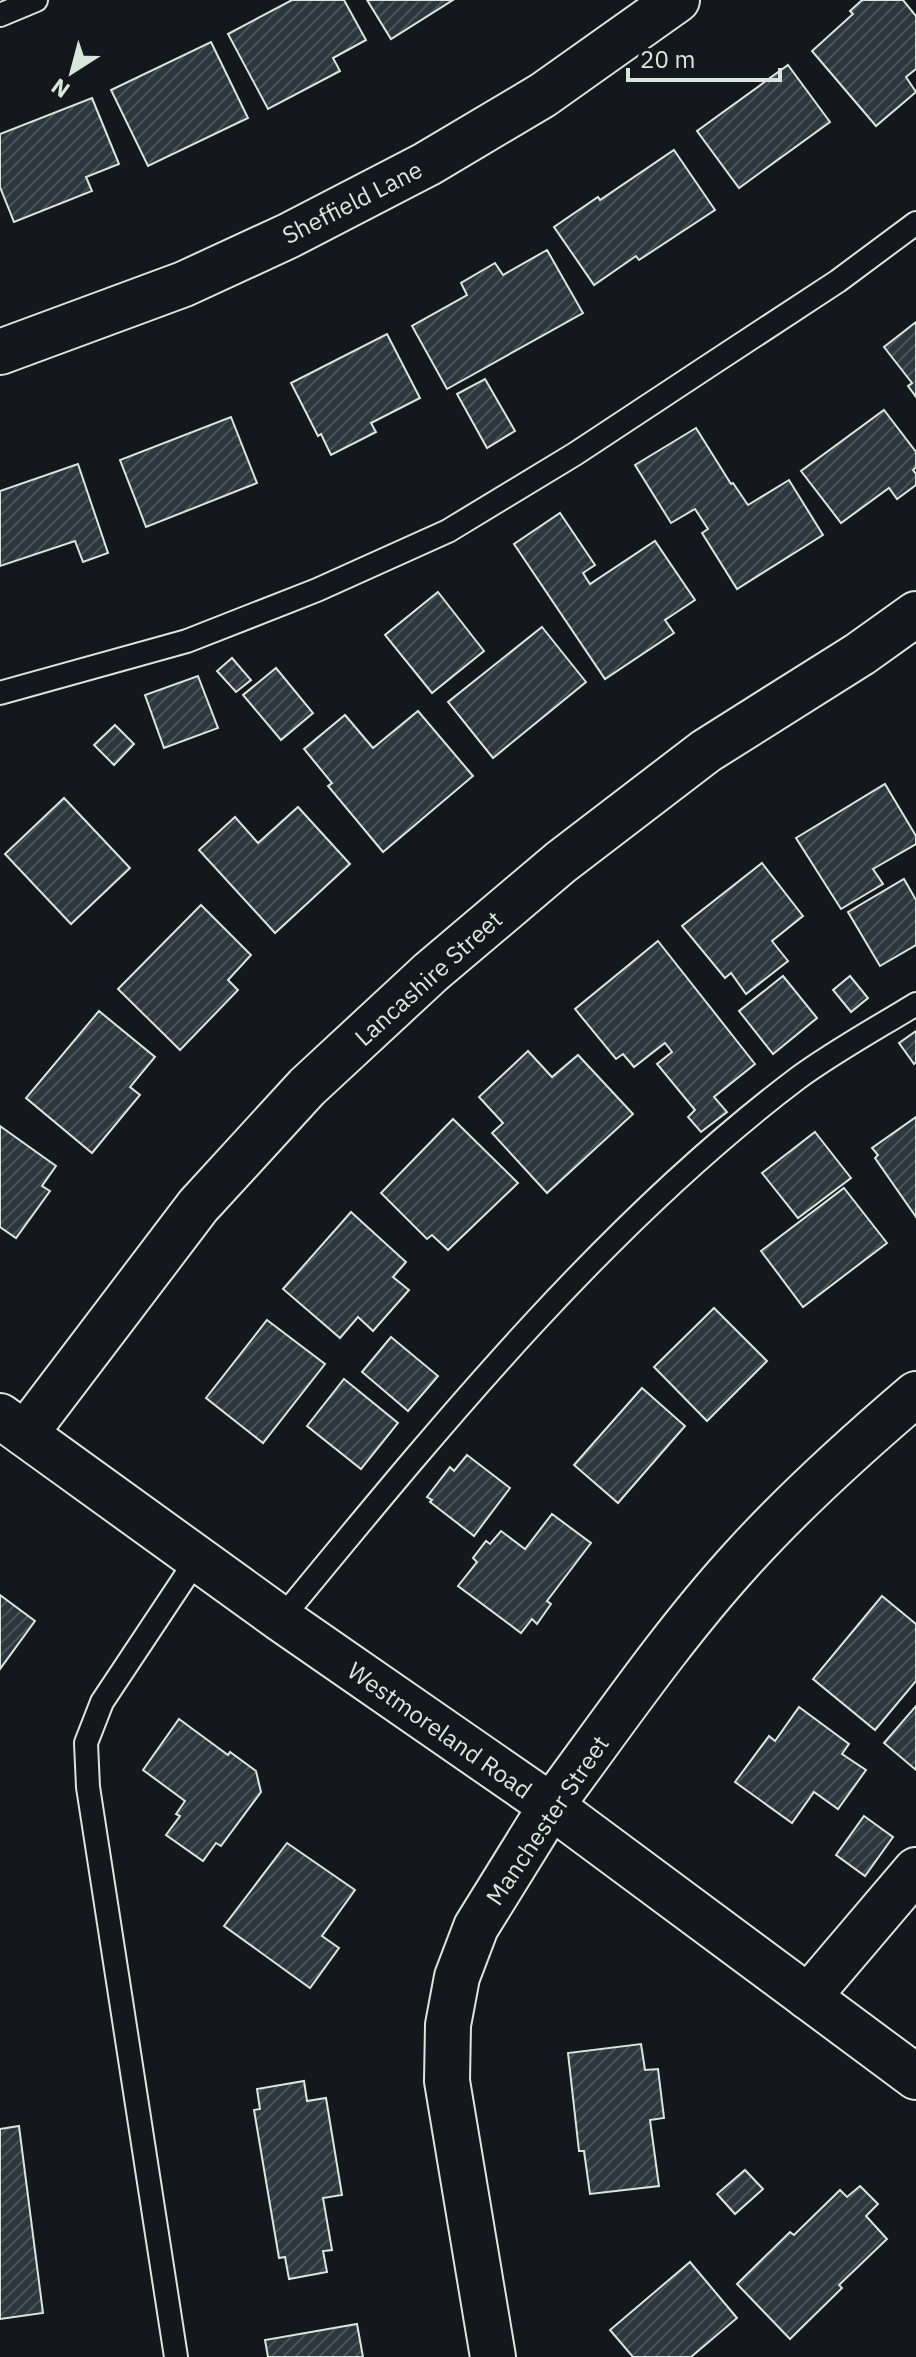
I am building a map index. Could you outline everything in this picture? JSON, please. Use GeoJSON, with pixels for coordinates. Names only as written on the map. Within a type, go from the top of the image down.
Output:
{"type":"FeatureCollection","features":[{"type":"Feature","properties":{"kind":"street","name":"Sheffield Lane"},"geometry":{"type":"LineString","coordinates":[[0,352],[184,284],[288,236],[399,178],[543,95],[677,0]]}},
{"type":"Feature","properties":{"kind":"street","name":"Lancashire Street"},"geometry":{"type":"LineString","coordinates":[[13,1425],[198,1206],[307,1087],[431,972],[561,862],[706,751],[860,654],[916,614]]}},
{"type":"Feature","properties":{"kind":"street","name":"Manchester Street"},"geometry":{"type":"LineString","coordinates":[[493,2357],[447,2081],[448,2025],[457,1977],[476,1927],[551,1806],[660,1659],[740,1560],[853,1448],[916,1394]]}},
{"type":"Feature","properties":{"kind":"street","name":"Westmoreland Road"},"geometry":{"type":"LineString","coordinates":[[13,1425],[281,1619],[551,1806],[916,2077]]}},
{"type":"Feature","properties":{"kind":"street"},"geometry":{"type":"LineString","coordinates":[[808,1997],[916,1870]]}},
{"type":"Feature","properties":{"kind":"lane"},"geometry":{"type":"LineString","coordinates":[[0,15],[36,0]]}},
{"type":"Feature","properties":{"kind":"lane"},"geometry":{"type":"LineString","coordinates":[[0,693],[187,641],[317,590],[448,531],[575,454],[741,345],[838,281],[916,223]]}},
{"type":"Feature","properties":{"kind":"lane"},"geometry":{"type":"LineString","coordinates":[[281,1619],[393,1482],[509,1351],[611,1244],[690,1168],[799,1077],[916,1004]]}},
{"type":"Feature","properties":{"kind":"lane"},"geometry":{"type":"LineString","coordinates":[[176,2357],[90,1802],[86,1743],[102,1702],[197,1559]]}},
{"type":"Feature","properties":{"kind":"building"},"geometry":{"type":"Polygon","coordinates":[[[292,0],[344,0],[366,40],[333,58],[340,71],[268,109],[228,34],[292,0]]]}},
{"type":"Feature","properties":{"kind":"building"},"geometry":{"type":"Polygon","coordinates":[[[367,0],[453,0],[391,39],[367,0]]]}},
{"type":"Feature","properties":{"kind":"building"},"geometry":{"type":"Polygon","coordinates":[[[862,0],[903,0],[916,16],[916,69],[906,77],[916,92],[876,126],[812,51],[853,14],[850,11],[862,0]]]}},
{"type":"Feature","properties":{"kind":"building"},"geometry":{"type":"Polygon","coordinates":[[[211,42],[248,118],[148,166],[111,90],[211,42]]]}},
{"type":"Feature","properties":{"kind":"building"},"geometry":{"type":"Polygon","coordinates":[[[788,65],[830,122],[739,188],[697,131],[788,65]]]}},
{"type":"Feature","properties":{"kind":"building"},"geometry":{"type":"Polygon","coordinates":[[[92,98],[119,164],[86,177],[92,191],[14,222],[0,187],[0,134],[92,98]]]}},
{"type":"Feature","properties":{"kind":"building"},"geometry":{"type":"Polygon","coordinates":[[[674,150],[715,210],[639,260],[636,256],[594,285],[554,227],[674,150]]]}},
{"type":"Feature","properties":{"kind":"building"},"geometry":{"type":"Polygon","coordinates":[[[547,250],[583,313],[447,389],[412,326],[467,295],[461,283],[495,263],[503,275],[547,250]]]}},
{"type":"Feature","properties":{"kind":"building"},"geometry":{"type":"Polygon","coordinates":[[[916,322],[916,397],[908,386],[912,383],[884,347],[916,322]]]}},
{"type":"Feature","properties":{"kind":"building"},"geometry":{"type":"Polygon","coordinates":[[[387,334],[420,398],[371,423],[376,432],[331,455],[291,383],[387,334]]]}},
{"type":"Feature","properties":{"kind":"building"},"geometry":{"type":"Polygon","coordinates":[[[485,379],[515,431],[487,448],[457,394],[485,379]]]}},
{"type":"Feature","properties":{"kind":"building"},"geometry":{"type":"Polygon","coordinates":[[[884,410],[916,452],[916,467],[913,470],[916,485],[897,499],[889,488],[841,523],[801,471],[884,410]]]}},
{"type":"Feature","properties":{"kind":"building"},"geometry":{"type":"Polygon","coordinates":[[[231,417],[257,483],[146,527],[120,460],[231,417]]]}},
{"type":"Feature","properties":{"kind":"building"},"geometry":{"type":"Polygon","coordinates":[[[696,428],[748,505],[789,480],[823,535],[737,589],[702,533],[708,529],[695,509],[671,523],[635,465],[696,428]]]}},
{"type":"Feature","properties":{"kind":"building"},"geometry":{"type":"Polygon","coordinates":[[[78,464],[108,553],[83,562],[75,541],[0,566],[0,491],[78,464]]]}},
{"type":"Feature","properties":{"kind":"building"},"geometry":{"type":"Polygon","coordinates":[[[560,513],[595,565],[583,573],[590,584],[655,541],[695,600],[665,620],[674,633],[605,679],[514,544],[560,513]]]}},
{"type":"Feature","properties":{"kind":"building"},"geometry":{"type":"Polygon","coordinates":[[[438,592],[484,651],[432,693],[385,635],[438,592]]]}},
{"type":"Feature","properties":{"kind":"building"},"geometry":{"type":"Polygon","coordinates":[[[542,627],[586,682],[493,758],[448,702],[542,627]]]}},
{"type":"Feature","properties":{"kind":"building"},"geometry":{"type":"Polygon","coordinates":[[[232,658],[251,680],[236,692],[217,671],[232,658]]]}},
{"type":"Feature","properties":{"kind":"building"},"geometry":{"type":"Polygon","coordinates":[[[276,668],[313,713],[281,740],[243,695],[276,668]]]}},
{"type":"Feature","properties":{"kind":"building"},"geometry":{"type":"Polygon","coordinates":[[[198,676],[218,728],[164,748],[145,695],[198,676]]]}},
{"type":"Feature","properties":{"kind":"building"},"geometry":{"type":"Polygon","coordinates":[[[418,711],[473,776],[383,852],[328,786],[332,783],[304,749],[345,715],[373,748],[418,711]]]}},
{"type":"Feature","properties":{"kind":"building"},"geometry":{"type":"Polygon","coordinates":[[[115,725],[134,744],[114,765],[94,745],[115,725]]]}},
{"type":"Feature","properties":{"kind":"building"},"geometry":{"type":"Polygon","coordinates":[[[885,784],[916,836],[916,844],[873,869],[883,884],[841,909],[796,838],[885,784]]]}},
{"type":"Feature","properties":{"kind":"building"},"geometry":{"type":"Polygon","coordinates":[[[64,798],[130,868],[71,924],[5,854],[64,798]]]}},
{"type":"Feature","properties":{"kind":"building"},"geometry":{"type":"Polygon","coordinates":[[[298,807],[350,864],[275,933],[199,850],[235,817],[258,843],[298,807]]]}},
{"type":"Feature","properties":{"kind":"building"},"geometry":{"type":"Polygon","coordinates":[[[762,863],[803,916],[772,941],[788,961],[746,994],[731,973],[725,978],[682,926],[762,863]]]}},
{"type":"Feature","properties":{"kind":"building"},"geometry":{"type":"Polygon","coordinates":[[[904,879],[916,900],[916,945],[880,966],[848,912],[904,879]]]}},
{"type":"Feature","properties":{"kind":"building"},"geometry":{"type":"Polygon","coordinates":[[[201,905],[251,955],[228,980],[238,990],[180,1050],[118,989],[201,905]]]}},
{"type":"Feature","properties":{"kind":"building"},"geometry":{"type":"Polygon","coordinates":[[[658,941],[755,1064],[714,1097],[727,1112],[701,1132],[688,1117],[695,1110],[657,1064],[672,1052],[665,1043],[634,1067],[623,1054],[616,1059],[575,1009],[658,941]]]}},
{"type":"Feature","properties":{"kind":"building"},"geometry":{"type":"Polygon","coordinates":[[[783,976],[817,1018],[773,1054],[739,1011],[783,976]]]}},
{"type":"Feature","properties":{"kind":"building"},"geometry":{"type":"Polygon","coordinates":[[[850,976],[868,998],[851,1012],[833,990],[850,976]]]}},
{"type":"Feature","properties":{"kind":"building"},"geometry":{"type":"Polygon","coordinates":[[[99,1011],[155,1057],[130,1087],[140,1095],[92,1153],[26,1098],[99,1011]]]}},
{"type":"Feature","properties":{"kind":"building"},"geometry":{"type":"Polygon","coordinates":[[[916,1031],[916,1062],[914,1064],[899,1043],[916,1031]]]}},
{"type":"Feature","properties":{"kind":"building"},"geometry":{"type":"Polygon","coordinates":[[[528,1051],[552,1077],[578,1055],[633,1114],[547,1193],[492,1133],[503,1123],[479,1097],[528,1051]]]}},
{"type":"Feature","properties":{"kind":"building"},"geometry":{"type":"Polygon","coordinates":[[[916,1117],[916,1217],[875,1158],[878,1155],[872,1148],[916,1117]]]}},
{"type":"Feature","properties":{"kind":"building"},"geometry":{"type":"Polygon","coordinates":[[[453,1119],[518,1183],[448,1250],[432,1235],[427,1239],[381,1193],[453,1119]]]}},
{"type":"Feature","properties":{"kind":"building"},"geometry":{"type":"Polygon","coordinates":[[[0,1126],[56,1166],[42,1186],[50,1191],[16,1238],[0,1227],[0,1126]]]}},
{"type":"Feature","properties":{"kind":"building"},"geometry":{"type":"Polygon","coordinates":[[[815,1132],[851,1178],[798,1218],[762,1173],[815,1132]]]}},
{"type":"Feature","properties":{"kind":"building"},"geometry":{"type":"Polygon","coordinates":[[[844,1188],[887,1243],[803,1307],[761,1251],[844,1188]]]}},
{"type":"Feature","properties":{"kind":"building"},"geometry":{"type":"Polygon","coordinates":[[[351,1212],[406,1262],[393,1277],[409,1290],[373,1331],[358,1317],[340,1338],[283,1289],[351,1212]]]}},
{"type":"Feature","properties":{"kind":"building"},"geometry":{"type":"Polygon","coordinates":[[[714,1308],[767,1361],[707,1421],[654,1367],[714,1308]]]}},
{"type":"Feature","properties":{"kind":"building"},"geometry":{"type":"Polygon","coordinates":[[[267,1320],[325,1364],[263,1443],[206,1398],[267,1320]]]}},
{"type":"Feature","properties":{"kind":"building"},"geometry":{"type":"Polygon","coordinates":[[[391,1337],[438,1376],[408,1411],[362,1372],[391,1337]]]}},
{"type":"Feature","properties":{"kind":"building"},"geometry":{"type":"Polygon","coordinates":[[[344,1379],[398,1423],[361,1469],[307,1426],[344,1379]]]}},
{"type":"Feature","properties":{"kind":"building"},"geometry":{"type":"Polygon","coordinates":[[[642,1388],[685,1426],[618,1503],[574,1465],[642,1388]]]}},
{"type":"Feature","properties":{"kind":"building"},"geometry":{"type":"Polygon","coordinates":[[[467,1455],[510,1488],[474,1536],[427,1497],[450,1467],[454,1471],[467,1455]]]}},
{"type":"Feature","properties":{"kind":"building"},"geometry":{"type":"Polygon","coordinates":[[[552,1514],[591,1543],[547,1601],[551,1604],[537,1624],[532,1619],[521,1633],[458,1586],[477,1562],[473,1558],[486,1541],[490,1544],[501,1531],[525,1549],[552,1514]]]}},
{"type":"Feature","properties":{"kind":"building"},"geometry":{"type":"Polygon","coordinates":[[[0,1595],[35,1621],[0,1669],[0,1595]]]}},
{"type":"Feature","properties":{"kind":"building"},"geometry":{"type":"Polygon","coordinates":[[[882,1596],[916,1624],[916,1681],[875,1730],[813,1679],[882,1596]]]}},
{"type":"Feature","properties":{"kind":"building"},"geometry":{"type":"Polygon","coordinates":[[[916,1706],[916,1770],[884,1743],[916,1706]]]}},
{"type":"Feature","properties":{"kind":"building"},"geometry":{"type":"Polygon","coordinates":[[[799,1707],[849,1744],[842,1754],[866,1770],[838,1809],[814,1792],[792,1823],[735,1782],[769,1736],[775,1741],[799,1707]]]}},
{"type":"Feature","properties":{"kind":"building"},"geometry":{"type":"Polygon","coordinates":[[[179,1719],[228,1755],[230,1752],[256,1771],[261,1792],[221,1846],[216,1843],[203,1861],[166,1835],[180,1816],[176,1814],[185,1801],[143,1770],[179,1719]]]}},
{"type":"Feature","properties":{"kind":"building"},"geometry":{"type":"Polygon","coordinates":[[[864,1816],[893,1837],[865,1876],[836,1855],[864,1816]]]}},
{"type":"Feature","properties":{"kind":"building"},"geometry":{"type":"Polygon","coordinates":[[[287,1843],[355,1890],[322,1936],[339,1948],[310,1988],[224,1926],[287,1843]]]}},
{"type":"Feature","properties":{"kind":"building"},"geometry":{"type":"Polygon","coordinates":[[[641,2044],[645,2070],[658,2069],[664,2118],[650,2120],[659,2186],[590,2194],[584,2151],[579,2151],[568,2053],[641,2044]]]}},
{"type":"Feature","properties":{"kind":"building"},"geometry":{"type":"Polygon","coordinates":[[[304,2081],[307,2101],[326,2098],[342,2195],[323,2198],[332,2250],[323,2251],[327,2272],[289,2279],[285,2257],[279,2258],[254,2110],[260,2109],[257,2089],[304,2081]]]}},
{"type":"Feature","properties":{"kind":"building"},"geometry":{"type":"Polygon","coordinates":[[[19,2126],[43,2313],[0,2319],[0,2129],[19,2126]]]}},
{"type":"Feature","properties":{"kind":"building"},"geometry":{"type":"Polygon","coordinates":[[[745,2170],[763,2189],[735,2214],[717,2194],[745,2170]]]}},
{"type":"Feature","properties":{"kind":"building"},"geometry":{"type":"Polygon","coordinates":[[[860,2186],[878,2204],[866,2216],[887,2239],[839,2285],[842,2288],[790,2339],[737,2284],[790,2232],[794,2235],[840,2190],[847,2197],[860,2186]]]}},
{"type":"Feature","properties":{"kind":"building"},"geometry":{"type":"Polygon","coordinates":[[[690,2262],[737,2318],[691,2357],[633,2357],[610,2330],[690,2262]]]}},
{"type":"Feature","properties":{"kind":"building"},"geometry":{"type":"Polygon","coordinates":[[[357,2324],[363,2357],[268,2357],[265,2340],[357,2324]]]}}]}
